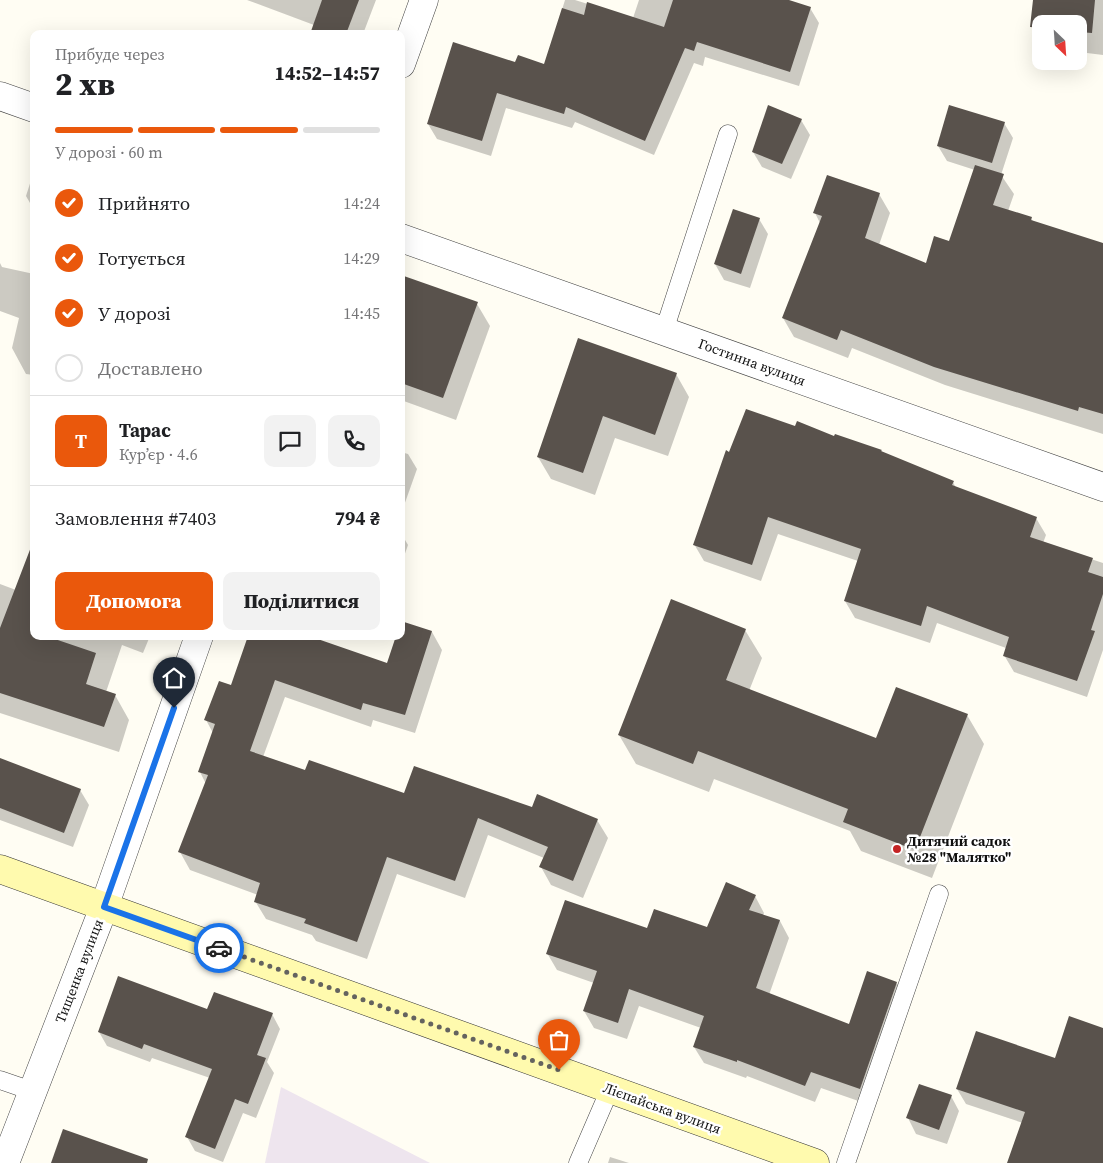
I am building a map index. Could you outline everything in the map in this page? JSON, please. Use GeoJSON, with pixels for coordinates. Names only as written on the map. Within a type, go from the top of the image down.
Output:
{"type":"FeatureCollection","features":[{"type":"Feature","properties":{"kind":"main road","name":"Лієпайська вулиця"},"geometry":{"type":"LineString","coordinates":[[0,869],[815,1163]]}},
{"type":"Feature","properties":{"kind":"street"},"geometry":{"type":"LineString","coordinates":[[405,53],[424,0]]}},
{"type":"Feature","properties":{"kind":"street"},"geometry":{"type":"LineString","coordinates":[[0,96],[30,107]]}},
{"type":"Feature","properties":{"kind":"street","name":"Гостинна вулиця"},"geometry":{"type":"LineString","coordinates":[[405,239],[1103,487]]}},
{"type":"Feature","properties":{"kind":"street","name":"Тищенка вулиця"},"geometry":{"type":"LineString","coordinates":[[5,1163],[104,907],[199,640]]}},
{"type":"Feature","properties":{"kind":"lane"},"geometry":{"type":"LineString","coordinates":[[664,331],[728,134]]}},
{"type":"Feature","properties":{"kind":"lane"},"geometry":{"type":"LineString","coordinates":[[846,1163],[939,894]]}},
{"type":"Feature","properties":{"kind":"lane"},"geometry":{"type":"LineString","coordinates":[[0,1080],[32,1091]]}},
{"type":"Feature","properties":{"kind":"lane"},"geometry":{"type":"LineString","coordinates":[[578,1163],[610,1089]]}},
{"type":"Feature","properties":{"kind":"shaded area"},"geometry":{"type":"Polygon","coordinates":[[[281,1087],[430,1163],[265,1163],[281,1087]]]}},
{"type":"Feature","properties":{"kind":"building"},"geometry":{"type":"Polygon","coordinates":[[[322,0],[359,0],[348,30],[311,30],[322,0]]]}},
{"type":"Feature","properties":{"kind":"building"},"geometry":{"type":"Polygon","coordinates":[[[673,0],[789,0],[811,7],[790,72],[697,42],[694,51],[685,48],[645,141],[566,107],[564,114],[497,93],[482,141],[427,124],[453,42],[515,62],[518,55],[544,64],[562,8],[584,15],[587,2],[664,27],[673,0]]]}},
{"type":"Feature","properties":{"kind":"building"},"geometry":{"type":"Polygon","coordinates":[[[1033,0],[1095,0],[1092,33],[1088,33],[1088,15],[1032,15],[1032,27],[1030,27],[1033,0]]]}},
{"type":"Feature","properties":{"kind":"building"},"geometry":{"type":"Polygon","coordinates":[[[768,105],[802,119],[782,164],[752,152],[768,105]]]}},
{"type":"Feature","properties":{"kind":"building"},"geometry":{"type":"Polygon","coordinates":[[[949,105],[1005,122],[992,163],[937,146],[949,105]]]}},
{"type":"Feature","properties":{"kind":"building"},"geometry":{"type":"Polygon","coordinates":[[[975,165],[1004,174],[993,205],[1032,217],[1031,220],[1103,243],[1103,414],[1079,407],[1078,411],[934,367],[841,330],[837,340],[782,318],[822,216],[813,213],[827,175],[880,193],[865,238],[926,263],[934,236],[949,241],[975,165]]]}},
{"type":"Feature","properties":{"kind":"building"},"geometry":{"type":"Polygon","coordinates":[[[733,209],[760,218],[741,274],[714,264],[733,209]]]}},
{"type":"Feature","properties":{"kind":"building"},"geometry":{"type":"Polygon","coordinates":[[[405,276],[478,302],[443,398],[405,384],[405,276]]]}},
{"type":"Feature","properties":{"kind":"building"},"geometry":{"type":"Polygon","coordinates":[[[578,338],[677,373],[655,435],[603,416],[583,473],[537,457],[578,338]]]}},
{"type":"Feature","properties":{"kind":"building"},"geometry":{"type":"Polygon","coordinates":[[[746,409],[795,426],[797,421],[834,436],[835,434],[882,450],[954,481],[952,485],[1037,517],[1030,537],[1093,558],[1088,572],[1103,577],[1103,594],[1091,630],[1095,631],[1077,681],[1003,656],[1009,637],[927,606],[921,626],[844,601],[861,549],[768,517],[752,565],[693,545],[726,450],[729,452],[746,409]]]}},
{"type":"Feature","properties":{"kind":"building"},"geometry":{"type":"Polygon","coordinates":[[[30,550],[30,640],[58,640],[96,653],[86,684],[116,694],[104,727],[0,693],[0,628],[30,550]]]}},
{"type":"Feature","properties":{"kind":"building"},"geometry":{"type":"Polygon","coordinates":[[[671,599],[746,629],[726,680],[876,738],[896,687],[968,714],[915,850],[843,822],[848,809],[698,751],[693,764],[618,735],[671,599]]]}},
{"type":"Feature","properties":{"kind":"building"},"geometry":{"type":"Polygon","coordinates":[[[405,622],[432,631],[405,715],[363,703],[361,710],[275,680],[250,751],[305,770],[309,760],[404,793],[414,766],[532,807],[537,794],[598,819],[573,881],[539,867],[548,847],[478,818],[455,881],[387,857],[357,942],[304,923],[306,919],[254,902],[260,883],[178,852],[208,775],[198,772],[215,724],[204,720],[219,681],[231,685],[247,640],[321,640],[387,663],[395,640],[405,640],[405,622]]]}},
{"type":"Feature","properties":{"kind":"building"},"geometry":{"type":"Polygon","coordinates":[[[0,758],[81,789],[64,833],[0,808],[0,758]]]}},
{"type":"Feature","properties":{"kind":"building"},"geometry":{"type":"Polygon","coordinates":[[[726,882],[756,895],[749,910],[780,920],[756,988],[849,1024],[867,971],[897,982],[860,1089],[811,1072],[805,1086],[737,1060],[737,1062],[693,1047],[704,1016],[629,989],[618,1023],[583,1011],[597,971],[546,954],[565,900],[647,928],[654,909],[707,927],[726,882]]]}},
{"type":"Feature","properties":{"kind":"building"},"geometry":{"type":"Polygon","coordinates":[[[118,976],[207,1009],[214,992],[273,1013],[257,1055],[266,1058],[248,1104],[235,1099],[215,1149],[185,1137],[212,1069],[144,1044],[142,1049],[98,1032],[118,976]]]}},
{"type":"Feature","properties":{"kind":"building"},"geometry":{"type":"Polygon","coordinates":[[[1069,1016],[1103,1028],[1103,1163],[1007,1163],[1025,1112],[956,1089],[976,1031],[1055,1058],[1069,1016]]]}},
{"type":"Feature","properties":{"kind":"building"},"geometry":{"type":"Polygon","coordinates":[[[919,1084],[952,1095],[939,1130],[906,1118],[919,1084]]]}},
{"type":"Feature","properties":{"kind":"building"},"geometry":{"type":"Polygon","coordinates":[[[63,1129],[148,1159],[147,1163],[51,1163],[63,1129]]]}},
{"type":"Feature","properties":{"kind":"way so far"},"geometry":{"type":"LineString","coordinates":[[219,948],[559,1070]]}},
{"type":"Feature","properties":{"kind":"place","name":"Дитячий садок №28 \"Малятко\""},"geometry":{"type":"Point","coordinates":[897,849]}},
{"type":"Feature","properties":{"kind":"route"},"geometry":{"type":"LineString","coordinates":[[174,708],[104,907],[219,948]]}}]}
